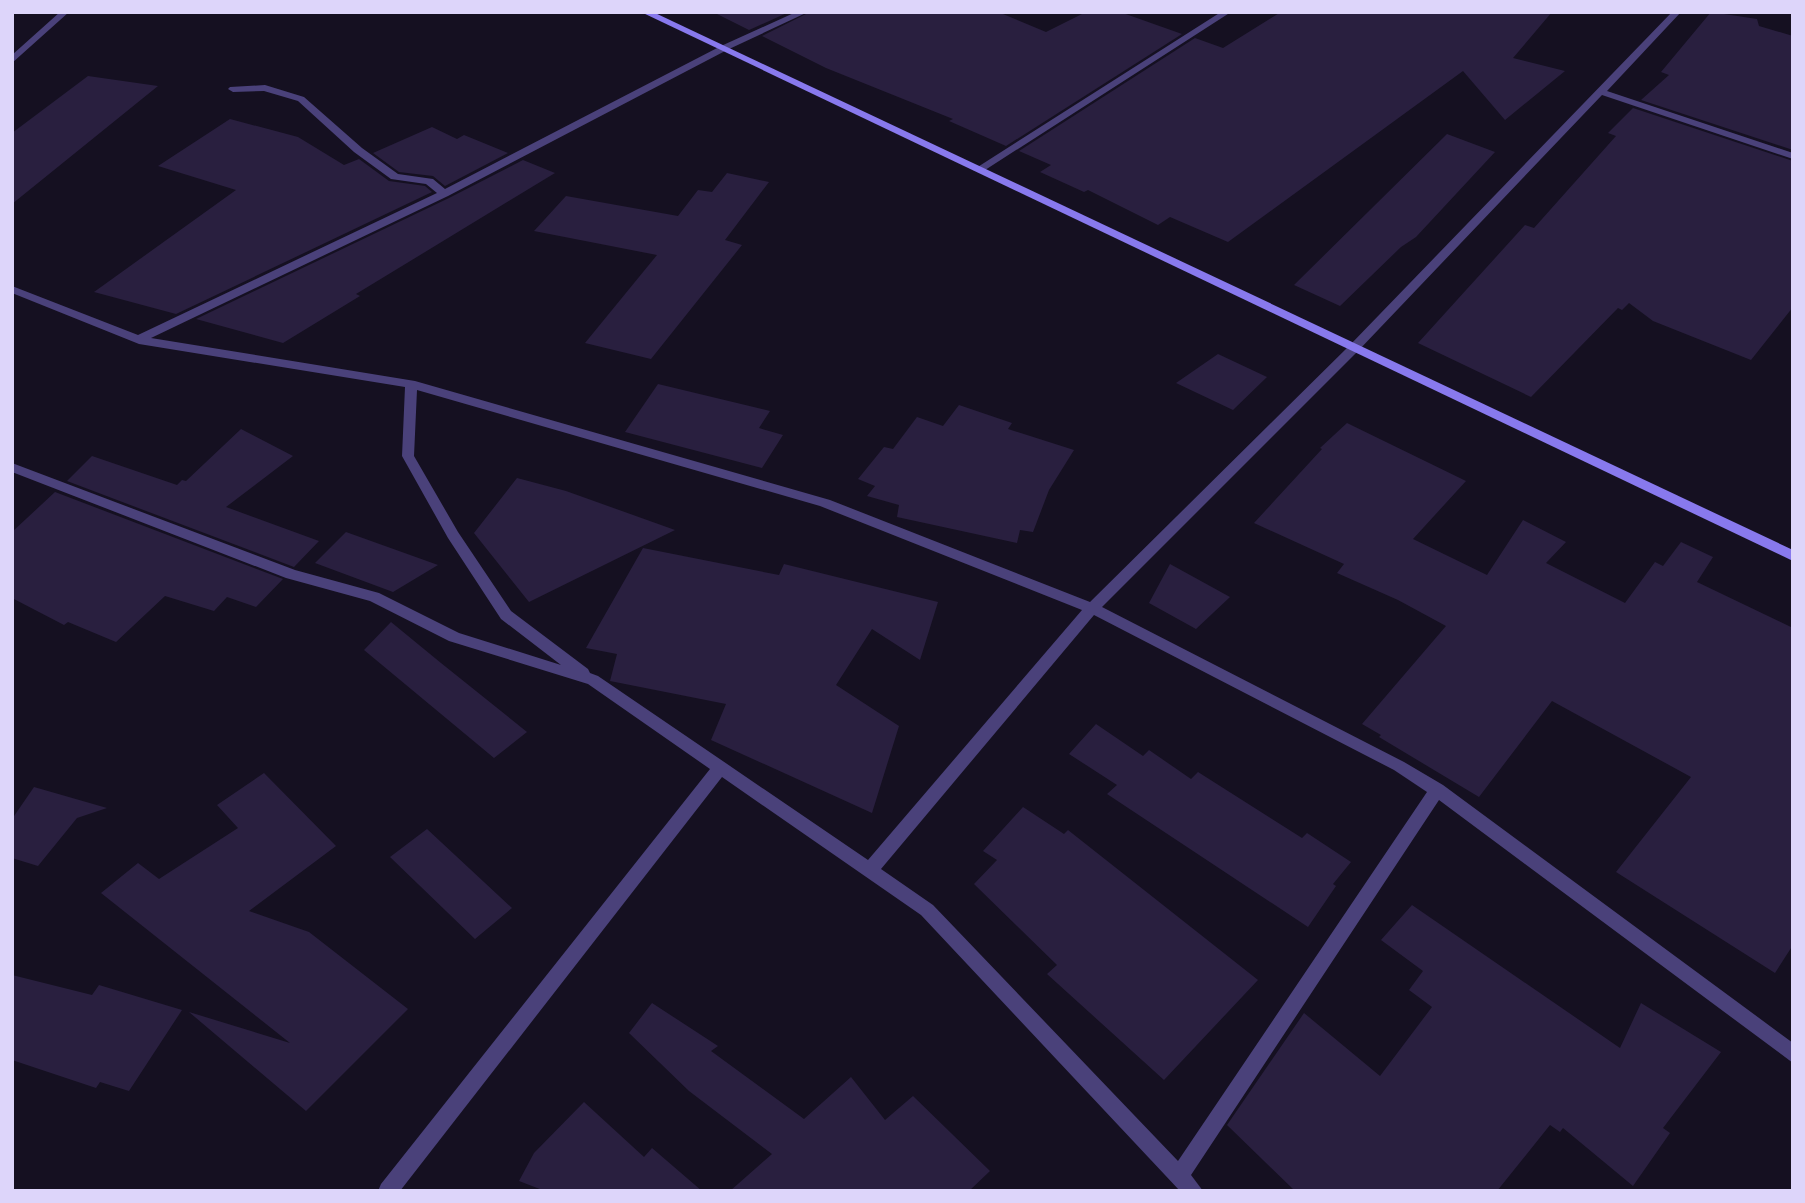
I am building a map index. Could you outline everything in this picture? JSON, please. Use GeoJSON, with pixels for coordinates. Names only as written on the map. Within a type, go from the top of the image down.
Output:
{"type":"FeatureCollection","features":[{"type":"Feature","properties":{"kind":"main road"},"geometry":{"type":"LineString","coordinates":[[645,12],[1793,556]]}},
{"type":"Feature","properties":{"kind":"street"},"geometry":{"type":"LineString","coordinates":[[12,60],[65,12]]}},
{"type":"Feature","properties":{"kind":"street"},"geometry":{"type":"LineString","coordinates":[[139,340],[444,194],[724,48],[804,12]]}},
{"type":"Feature","properties":{"kind":"street"},"geometry":{"type":"LineString","coordinates":[[978,170],[1227,12]]}},
{"type":"Feature","properties":{"kind":"street"},"geometry":{"type":"LineString","coordinates":[[870,870],[1091,608],[1354,348],[1677,12]]}},
{"type":"Feature","properties":{"kind":"street"},"geometry":{"type":"LineString","coordinates":[[233,89],[265,88],[302,100],[358,150],[395,177],[429,181],[444,194]]}},
{"type":"Feature","properties":{"kind":"street"},"geometry":{"type":"LineString","coordinates":[[1601,92],[1793,156]]}},
{"type":"Feature","properties":{"kind":"street"},"geometry":{"type":"LineString","coordinates":[[12,289],[139,340],[411,384],[825,503],[1091,608],[1399,766],[1437,790],[1793,1054]]}},
{"type":"Feature","properties":{"kind":"street"},"geometry":{"type":"LineString","coordinates":[[411,384],[408,456],[453,535],[506,615],[593,680],[927,910],[1193,1191]]}},
{"type":"Feature","properties":{"kind":"street"},"geometry":{"type":"LineString","coordinates":[[12,467],[291,574],[374,597],[454,637],[593,680]]}},
{"type":"Feature","properties":{"kind":"street"},"geometry":{"type":"LineString","coordinates":[[388,1191],[721,767]]}},
{"type":"Feature","properties":{"kind":"street"},"geometry":{"type":"LineString","coordinates":[[1179,1176],[1437,790]]}},
{"type":"Feature","properties":{"kind":"building"},"geometry":{"type":"Polygon","coordinates":[[[713,12],[789,12],[749,30],[713,12]]]}},
{"type":"Feature","properties":{"kind":"building"},"geometry":{"type":"Polygon","coordinates":[[[810,12],[998,12],[1046,32],[1086,12],[1120,12],[1182,34],[1006,146],[949,121],[953,119],[826,68],[762,36],[810,12]]]}},
{"type":"Feature","properties":{"kind":"building"},"geometry":{"type":"Polygon","coordinates":[[[1281,12],[1552,12],[1513,58],[1565,71],[1505,120],[1463,71],[1228,242],[1170,217],[1158,225],[1088,190],[1084,192],[1040,172],[1051,165],[1019,151],[1195,38],[1223,48],[1281,12]]]}},
{"type":"Feature","properties":{"kind":"building"},"geometry":{"type":"Polygon","coordinates":[[[1711,12],[1757,19],[1759,26],[1793,36],[1793,150],[1641,100],[1669,75],[1661,72],[1711,12]]]}},
{"type":"Feature","properties":{"kind":"building"},"geometry":{"type":"Polygon","coordinates":[[[88,76],[158,86],[12,204],[12,133],[88,76]]]}},
{"type":"Feature","properties":{"kind":"building"},"geometry":{"type":"Polygon","coordinates":[[[1633,108],[1793,161],[1793,307],[1751,360],[1653,321],[1629,303],[1622,310],[1618,308],[1531,397],[1418,343],[1525,225],[1534,228],[1616,136],[1608,133],[1633,108]]]}},
{"type":"Feature","properties":{"kind":"building"},"geometry":{"type":"Polygon","coordinates":[[[230,119],[298,137],[344,165],[359,159],[389,181],[425,186],[432,192],[176,314],[94,292],[236,190],[158,166],[230,119]]]}},
{"type":"Feature","properties":{"kind":"building"},"geometry":{"type":"Polygon","coordinates":[[[432,127],[457,139],[464,135],[508,153],[445,186],[433,176],[399,172],[373,153],[432,127]]]}},
{"type":"Feature","properties":{"kind":"building"},"geometry":{"type":"Polygon","coordinates":[[[1447,134],[1495,152],[1416,237],[1401,247],[1340,306],[1294,285],[1447,134]]]}},
{"type":"Feature","properties":{"kind":"building"},"geometry":{"type":"Polygon","coordinates":[[[523,160],[555,173],[356,294],[360,296],[283,343],[196,319],[449,198],[523,160]]]}},
{"type":"Feature","properties":{"kind":"building"},"geometry":{"type":"Polygon","coordinates":[[[727,173],[769,182],[725,240],[742,245],[651,359],[585,343],[657,255],[534,231],[566,196],[678,216],[698,190],[712,192],[727,173]]]}},
{"type":"Feature","properties":{"kind":"building"},"geometry":{"type":"Polygon","coordinates":[[[1218,354],[1267,377],[1233,410],[1176,383],[1218,354]]]}},
{"type":"Feature","properties":{"kind":"building"},"geometry":{"type":"Polygon","coordinates":[[[658,384],[770,411],[759,428],[783,435],[762,468],[625,432],[658,384]]]}},
{"type":"Feature","properties":{"kind":"building"},"geometry":{"type":"Polygon","coordinates":[[[959,405],[1012,423],[1008,429],[1074,450],[1049,490],[1033,532],[1020,530],[1017,543],[897,517],[899,505],[867,496],[875,486],[858,479],[884,447],[893,449],[917,417],[943,426],[959,405]]]}},
{"type":"Feature","properties":{"kind":"building"},"geometry":{"type":"Polygon","coordinates":[[[1347,423],[1466,481],[1413,539],[1487,575],[1523,520],[1566,542],[1546,563],[1625,603],[1655,562],[1663,566],[1681,542],[1713,557],[1697,582],[1793,628],[1793,945],[1775,973],[1616,872],[1691,777],[1552,701],[1479,797],[1362,724],[1446,626],[1398,600],[1337,573],[1344,564],[1254,523],[1322,449],[1320,448],[1347,423]]]}},
{"type":"Feature","properties":{"kind":"building"},"geometry":{"type":"Polygon","coordinates":[[[241,429],[293,456],[226,507],[319,541],[294,567],[67,481],[92,456],[177,485],[182,480],[186,481],[241,429]]]}},
{"type":"Feature","properties":{"kind":"building"},"geometry":{"type":"Polygon","coordinates":[[[517,478],[566,491],[675,530],[529,602],[474,533],[517,478]]]}},
{"type":"Feature","properties":{"kind":"building"},"geometry":{"type":"Polygon","coordinates":[[[55,492],[283,579],[256,607],[227,597],[214,611],[165,596],[116,642],[68,622],[64,625],[12,598],[12,532],[55,492]]]}},
{"type":"Feature","properties":{"kind":"building"},"geometry":{"type":"Polygon","coordinates":[[[346,532],[438,565],[393,592],[315,563],[346,532]]]}},
{"type":"Feature","properties":{"kind":"building"},"geometry":{"type":"Polygon","coordinates":[[[643,548],[779,575],[784,564],[938,602],[920,660],[872,629],[836,685],[899,726],[872,813],[711,740],[726,704],[610,681],[617,654],[586,648],[643,548]]]}},
{"type":"Feature","properties":{"kind":"building"},"geometry":{"type":"Polygon","coordinates":[[[1170,564],[1230,597],[1196,629],[1149,603],[1170,564]]]}},
{"type":"Feature","properties":{"kind":"building"},"geometry":{"type":"Polygon","coordinates":[[[391,622],[527,732],[494,758],[364,650],[391,622]]]}},
{"type":"Feature","properties":{"kind":"building"},"geometry":{"type":"Polygon","coordinates":[[[1096,724],[1143,756],[1149,750],[1191,779],[1198,772],[1302,838],[1307,833],[1351,862],[1333,884],[1336,886],[1308,927],[1107,794],[1117,785],[1069,754],[1096,724]]]}},
{"type":"Feature","properties":{"kind":"building"},"geometry":{"type":"Polygon","coordinates":[[[264,773],[336,846],[249,911],[309,932],[408,1009],[306,1111],[189,1012],[290,1043],[101,893],[138,863],[159,879],[238,828],[217,805],[264,773]]]}},
{"type":"Feature","properties":{"kind":"building"},"geometry":{"type":"Polygon","coordinates":[[[34,787],[107,808],[77,818],[38,866],[12,858],[12,819],[34,787]]]}},
{"type":"Feature","properties":{"kind":"building"},"geometry":{"type":"Polygon","coordinates":[[[1023,807],[1064,834],[1068,830],[1258,980],[1164,1080],[1047,974],[1057,965],[974,884],[997,860],[983,851],[1023,807]]]}},
{"type":"Feature","properties":{"kind":"building"},"geometry":{"type":"Polygon","coordinates":[[[427,829],[512,908],[475,939],[390,857],[427,829]]]}},
{"type":"Feature","properties":{"kind":"building"},"geometry":{"type":"Polygon","coordinates":[[[1412,905],[1620,1048],[1641,1003],[1721,1052],[1663,1128],[1670,1133],[1633,1186],[1563,1128],[1560,1132],[1550,1125],[1497,1191],[1295,1191],[1227,1125],[1304,1013],[1380,1076],[1432,1007],[1409,990],[1423,971],[1381,940],[1412,905]]]}},
{"type":"Feature","properties":{"kind":"building"},"geometry":{"type":"Polygon","coordinates":[[[12,975],[92,995],[99,985],[182,1010],[129,1091],[100,1082],[96,1088],[12,1060],[12,975]]]}},
{"type":"Feature","properties":{"kind":"building"},"geometry":{"type":"Polygon","coordinates":[[[652,1003],[718,1046],[711,1051],[804,1119],[851,1077],[885,1120],[913,1096],[990,1171],[969,1191],[730,1191],[772,1154],[689,1091],[629,1033],[652,1003]]]}},
{"type":"Feature","properties":{"kind":"building"},"geometry":{"type":"Polygon","coordinates":[[[584,1102],[644,1157],[652,1148],[702,1191],[545,1191],[519,1181],[534,1153],[584,1102]]]}}]}
